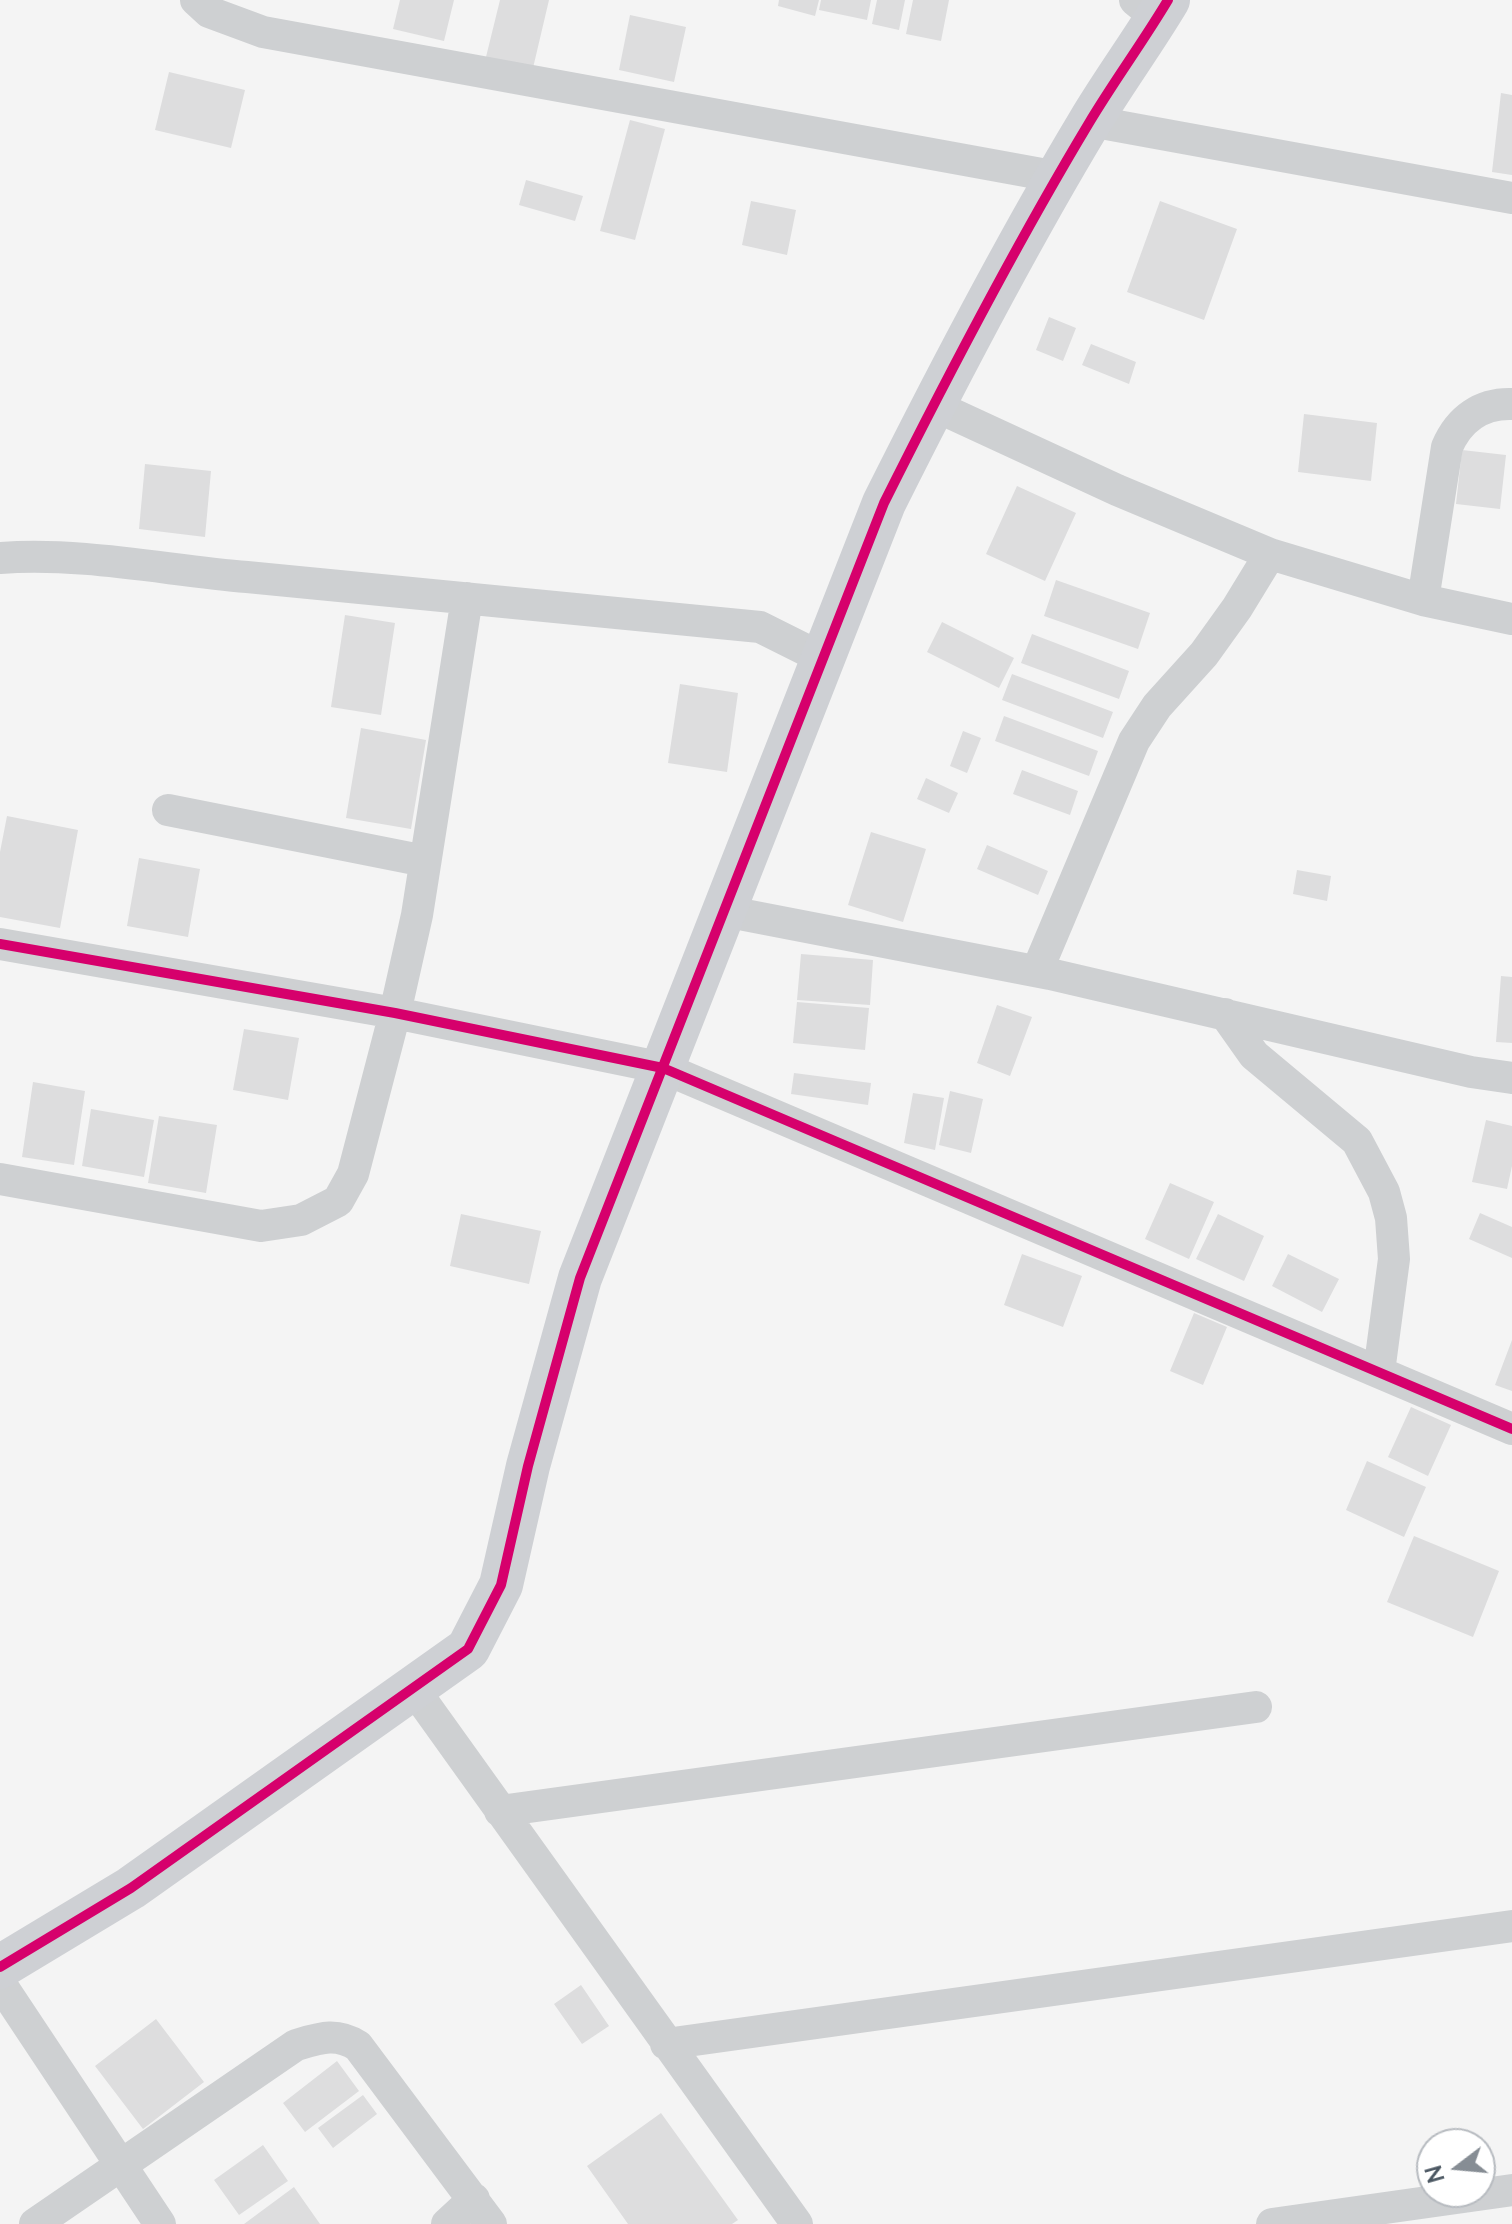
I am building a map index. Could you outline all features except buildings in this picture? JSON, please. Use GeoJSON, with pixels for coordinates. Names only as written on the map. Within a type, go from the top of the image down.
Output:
{"type":"FeatureCollection","features":[{"type":"Feature","properties":{"kind":"street"},"geometry":{"type":"LineString","coordinates":[[196,0],[209,12],[263,32],[1058,177]]}},
{"type":"Feature","properties":{"kind":"street"},"geometry":{"type":"LineString","coordinates":[[0,1967],[131,1888],[468,1649],[501,1585],[528,1466],[580,1278],[884,503],[933,405],[1153,6]]}},
{"type":"Feature","properties":{"kind":"street"},"geometry":{"type":"LineString","coordinates":[[1090,121],[1512,198]]}},
{"type":"Feature","properties":{"kind":"street"},"geometry":{"type":"LineString","coordinates":[[1423,600],[1447,447],[1454,431],[1466,416],[1512,404]]}},
{"type":"Feature","properties":{"kind":"street"},"geometry":{"type":"LineString","coordinates":[[933,405],[1117,490],[1270,554],[1423,600],[1512,619]]}},
{"type":"Feature","properties":{"kind":"street"},"geometry":{"type":"LineString","coordinates":[[1037,971],[1134,741],[1157,706],[1204,654],[1270,554]]}},
{"type":"Feature","properties":{"kind":"street"},"geometry":{"type":"LineString","coordinates":[[0,558],[39,555],[84,557],[222,575],[760,627],[822,658]]}},
{"type":"Feature","properties":{"kind":"street"},"geometry":{"type":"LineString","coordinates":[[0,1179],[261,1226],[301,1220],[338,1201],[353,1174],[417,915],[467,598]]}},
{"type":"Feature","properties":{"kind":"street"},"geometry":{"type":"LineString","coordinates":[[168,810],[425,861]]}},
{"type":"Feature","properties":{"kind":"street"},"geometry":{"type":"LineString","coordinates":[[724,911],[1037,971],[1471,1072],[1512,1078]]}},
{"type":"Feature","properties":{"kind":"street"},"geometry":{"type":"LineString","coordinates":[[0,944],[395,1013],[663,1068],[1512,1429]]}},
{"type":"Feature","properties":{"kind":"street"},"geometry":{"type":"LineString","coordinates":[[1225,1014],[1254,1055],[1357,1141],[1384,1192],[1391,1218],[1394,1259],[1379,1372]]}},
{"type":"Feature","properties":{"kind":"street"},"geometry":{"type":"LineString","coordinates":[[413,1688],[797,2224]]}},
{"type":"Feature","properties":{"kind":"street"},"geometry":{"type":"LineString","coordinates":[[500,1811],[1256,1707]]}},
{"type":"Feature","properties":{"kind":"street"},"geometry":{"type":"LineString","coordinates":[[666,2044],[1512,1926]]}},
{"type":"Feature","properties":{"kind":"street"},"geometry":{"type":"LineString","coordinates":[[0,1983],[160,2224]]}},
{"type":"Feature","properties":{"kind":"street"},"geometry":{"type":"LineString","coordinates":[[35,2224],[296,2045],[322,2038],[345,2037],[358,2046],[483,2212],[447,2224]]}},
{"type":"Feature","properties":{"kind":"street"},"geometry":{"type":"LineString","coordinates":[[1272,2224],[1512,2190]]}},
{"type":"Feature","properties":{"kind":"cycle path"},"geometry":{"type":"LineString","coordinates":[[0,1967],[131,1888],[468,1649],[501,1585],[528,1466],[580,1278],[884,503],[957,359],[1035,216],[1099,107],[1168,0]]}},
{"type":"Feature","properties":{"kind":"cycle path"},"geometry":{"type":"LineString","coordinates":[[0,944],[395,1013],[663,1068],[1512,1429]]}}]}
